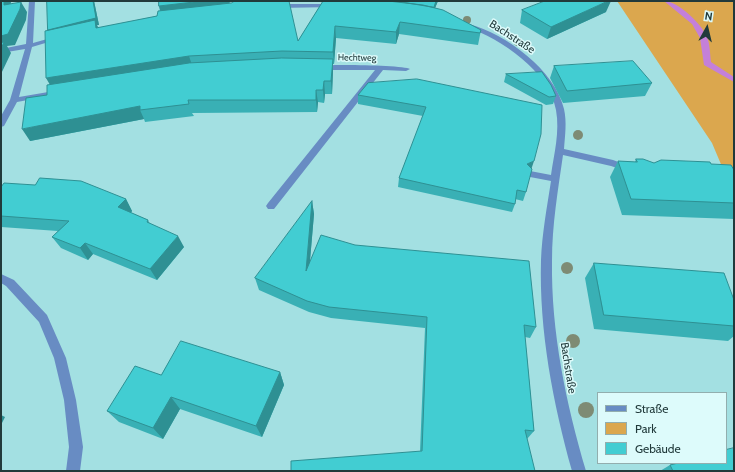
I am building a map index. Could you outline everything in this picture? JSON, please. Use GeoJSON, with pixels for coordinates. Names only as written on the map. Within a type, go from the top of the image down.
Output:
{"type":"FeatureCollection","features":[{"type":"Feature","properties":{"kind":"street"},"geometry":{"type":"LineString","coordinates":[[1,124],[14,100],[29,46],[32,1]]}},
{"type":"Feature","properties":{"kind":"street"},"geometry":{"type":"LineString","coordinates":[[272,7],[342,6]]}},
{"type":"Feature","properties":{"kind":"street","name":"Bachstraße"},"geometry":{"type":"LineString","coordinates":[[458,23],[490,35],[536,67],[552,89],[560,108],[562,134],[546,253],[548,311],[556,381],[579,471]]}},
{"type":"Feature","properties":{"kind":"street"},"geometry":{"type":"LineString","coordinates":[[1,51],[64,37]]}},
{"type":"Feature","properties":{"kind":"street","name":"Hechtweg"},"geometry":{"type":"LineString","coordinates":[[315,67],[380,68]]}},
{"type":"Feature","properties":{"kind":"street"},"geometry":{"type":"LineString","coordinates":[[380,68],[406,69]]}},
{"type":"Feature","properties":{"kind":"street","name":"Hechtweg"},"geometry":{"type":"LineString","coordinates":[[271,206],[380,68]]}},
{"type":"Feature","properties":{"kind":"street"},"geometry":{"type":"LineString","coordinates":[[14,100],[68,91]]}},
{"type":"Feature","properties":{"kind":"street"},"geometry":{"type":"LineString","coordinates":[[559,151],[613,163],[639,172]]}},
{"type":"Feature","properties":{"kind":"street"},"geometry":{"type":"LineString","coordinates":[[530,174],[556,179]]}},
{"type":"Feature","properties":{"kind":"street"},"geometry":{"type":"LineString","coordinates":[[1,278],[10,284],[43,319],[60,358],[70,400],[76,446],[73,471]]}},
{"type":"Feature","properties":{"kind":"green space"},"geometry":{"type":"Polygon","coordinates":[[[617,1],[734,1],[734,195],[712,143],[617,1]]]}},
{"type":"Feature","properties":{"kind":"building"},"geometry":{"type":"Polygon","coordinates":[[[1,1],[4,1],[4,5],[21,2],[20,9],[8,34],[1,36],[1,1]]]}},
{"type":"Feature","properties":{"kind":"building"},"geometry":{"type":"Polygon","coordinates":[[[47,1],[93,1],[96,18],[48,30],[47,1]]]}},
{"type":"Feature","properties":{"kind":"building"},"geometry":{"type":"Polygon","coordinates":[[[159,1],[203,1],[159,6],[159,1]]]}},
{"type":"Feature","properties":{"kind":"building"},"geometry":{"type":"Polygon","coordinates":[[[235,1],[289,1],[298,41],[323,1],[388,1],[423,5],[443,10],[481,30],[480,33],[400,22],[396,32],[335,26],[333,52],[282,51],[189,56],[46,78],[45,31],[95,20],[96,28],[157,16],[158,11],[231,3],[235,1]]]}},
{"type":"Feature","properties":{"kind":"building"},"geometry":{"type":"Polygon","coordinates":[[[396,1],[436,1],[434,7],[396,1]]]}},
{"type":"Feature","properties":{"kind":"building"},"geometry":{"type":"Polygon","coordinates":[[[545,1],[608,1],[551,27],[522,10],[545,1]]]}},
{"type":"Feature","properties":{"kind":"building"},"geometry":{"type":"Polygon","coordinates":[[[282,58],[333,59],[331,81],[324,81],[323,90],[316,90],[316,100],[188,100],[189,104],[140,110],[140,106],[22,129],[26,98],[47,95],[47,85],[189,63],[282,58]]]}},
{"type":"Feature","properties":{"kind":"building"},"geometry":{"type":"Polygon","coordinates":[[[633,61],[652,83],[567,91],[554,66],[633,61]]]}},
{"type":"Feature","properties":{"kind":"building"},"geometry":{"type":"Polygon","coordinates":[[[542,72],[551,85],[556,96],[549,97],[506,74],[542,72]]]}},
{"type":"Feature","properties":{"kind":"building"},"geometry":{"type":"Polygon","coordinates":[[[417,79],[542,105],[541,134],[534,161],[527,164],[532,169],[526,192],[517,190],[515,204],[399,178],[426,107],[358,95],[368,83],[417,79]]]}},
{"type":"Feature","properties":{"kind":"building"},"geometry":{"type":"Polygon","coordinates":[[[636,159],[643,159],[654,163],[661,160],[710,162],[711,164],[731,165],[734,170],[734,203],[631,199],[618,161],[637,162],[636,159]]]}},
{"type":"Feature","properties":{"kind":"building"},"geometry":{"type":"Polygon","coordinates":[[[40,178],[81,181],[126,199],[118,207],[148,220],[147,222],[178,236],[150,269],[85,243],[80,248],[52,237],[69,221],[1,216],[1,187],[4,183],[35,185],[40,178]]]}},
{"type":"Feature","properties":{"kind":"building"},"geometry":{"type":"Polygon","coordinates":[[[312,201],[306,271],[321,235],[355,245],[529,261],[536,327],[524,325],[534,431],[525,430],[535,471],[291,471],[291,461],[422,451],[427,317],[329,307],[307,301],[255,278],[312,201]]]}},
{"type":"Feature","properties":{"kind":"building"},"geometry":{"type":"Polygon","coordinates":[[[594,263],[724,273],[734,300],[734,326],[604,315],[594,263]]]}},
{"type":"Feature","properties":{"kind":"building"},"geometry":{"type":"Polygon","coordinates":[[[181,341],[280,372],[256,426],[171,397],[153,428],[107,411],[135,366],[161,375],[181,341]]]}},
{"type":"Feature","properties":{"kind":"building"},"geometry":{"type":"Polygon","coordinates":[[[734,448],[734,471],[673,471],[670,465],[727,464],[727,450],[734,448]]]}},
{"type":"Feature","properties":{"kind":"waterway"},"geometry":{"type":"LineString","coordinates":[[667,1],[695,23],[704,38],[707,63],[734,80]]}}]}
